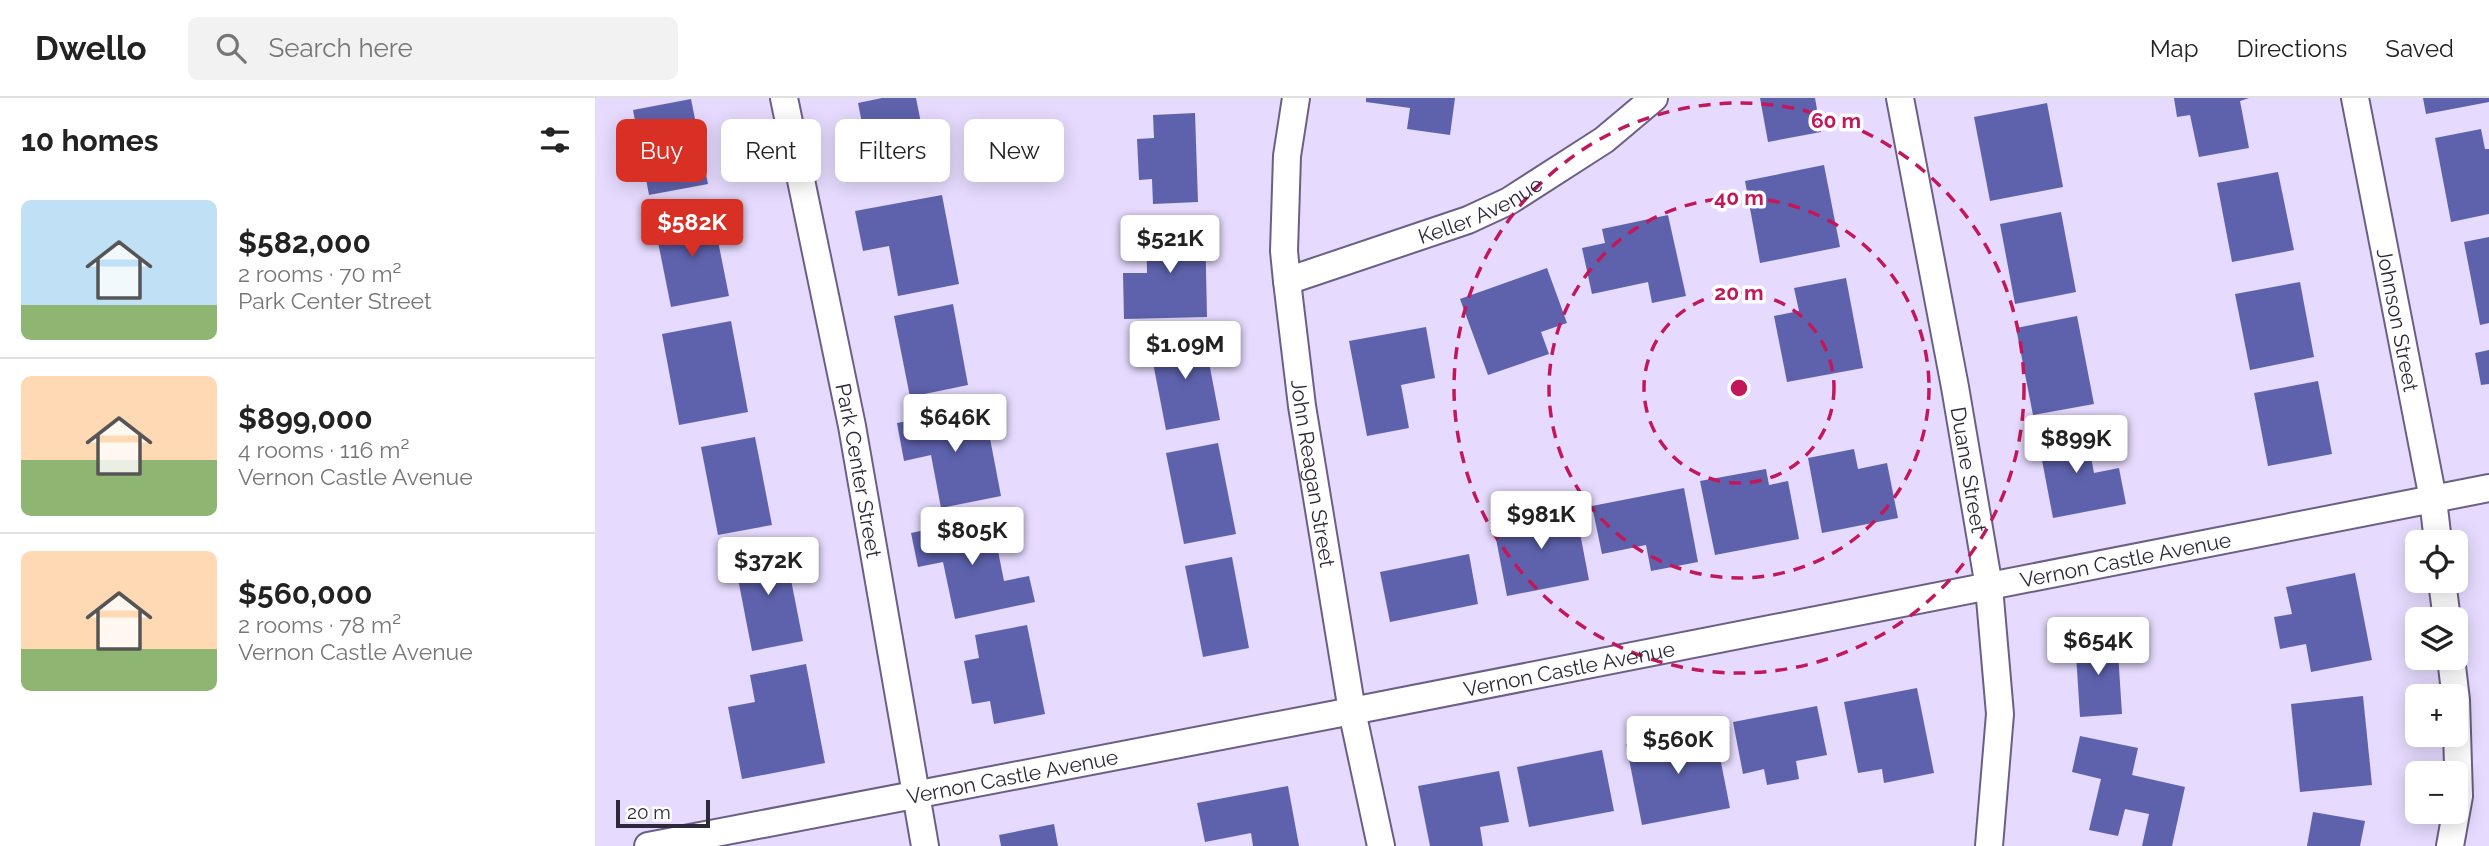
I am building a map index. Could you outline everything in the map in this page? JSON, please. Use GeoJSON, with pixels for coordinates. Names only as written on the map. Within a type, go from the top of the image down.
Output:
{"type":"FeatureCollection","features":[{"type":"Feature","properties":{"kind":"street","name":"Park Center Street"},"geometry":{"type":"LineString","coordinates":[[784,98],[852,426],[925,846]]}},
{"type":"Feature","properties":{"kind":"street","name":"John Reagan Street"},"geometry":{"type":"LineString","coordinates":[[1296,98],[1287,156],[1283,251],[1302,406],[1352,711],[1381,846]]}},
{"type":"Feature","properties":{"kind":"street","name":"Keller Avenue"},"geometry":{"type":"LineString","coordinates":[[1287,281],[1468,220],[1509,201],[1604,139],[1654,98]]}},
{"type":"Feature","properties":{"kind":"street","name":"Duane Street"},"geometry":{"type":"LineString","coordinates":[[1900,98],[1955,387],[1989,587],[2000,714],[1989,846]]}},
{"type":"Feature","properties":{"kind":"street","name":"Johnson Street"},"geometry":{"type":"LineString","coordinates":[[2355,98],[2433,499],[2437,530]]}},
{"type":"Feature","properties":{"kind":"street","name":"Vernon Castle Avenue"},"geometry":{"type":"LineString","coordinates":[[648,846],[2489,488]]}},
{"type":"Feature","properties":{"kind":"street"},"geometry":{"type":"LineString","coordinates":[[2450,846],[2459,796],[2452,670]]}},
{"type":"Feature","properties":{"kind":"building"},"geometry":{"type":"Polygon","coordinates":[[[882,98],[916,98],[920,119],[861,119],[858,103],[882,98]]]}},
{"type":"Feature","properties":{"kind":"building"},"geometry":{"type":"Polygon","coordinates":[[[1366,98],[1455,98],[1450,135],[1407,129],[1410,108],[1366,102],[1366,98]]]}},
{"type":"Feature","properties":{"kind":"building"},"geometry":{"type":"Polygon","coordinates":[[[1760,98],[1815,98],[1821,132],[1768,142],[1760,98]]]}},
{"type":"Feature","properties":{"kind":"building"},"geometry":{"type":"Polygon","coordinates":[[[2174,98],[2249,98],[2240,101],[2249,148],[2199,157],[2190,115],[2177,117],[2174,98]]]}},
{"type":"Feature","properties":{"kind":"building"},"geometry":{"type":"Polygon","coordinates":[[[2423,98],[2489,98],[2489,102],[2426,114],[2423,98]]]}},
{"type":"Feature","properties":{"kind":"building"},"geometry":{"type":"Polygon","coordinates":[[[691,99],[695,119],[635,119],[633,110],[691,99]]]}},
{"type":"Feature","properties":{"kind":"building"},"geometry":{"type":"Polygon","coordinates":[[[2047,103],[2063,187],[1990,201],[1974,117],[2047,103]]]}},
{"type":"Feature","properties":{"kind":"building"},"geometry":{"type":"Polygon","coordinates":[[[1195,113],[1198,202],[1153,204],[1152,179],[1139,180],[1137,139],[1154,138],[1153,115],[1195,113]]]}},
{"type":"Feature","properties":{"kind":"building"},"geometry":{"type":"Polygon","coordinates":[[[2481,129],[2485,149],[2489,149],[2489,214],[2451,222],[2435,138],[2481,129]]]}},
{"type":"Feature","properties":{"kind":"building"},"geometry":{"type":"Polygon","coordinates":[[[1824,165],[1840,247],[1760,263],[1745,181],[1824,165]]]}},
{"type":"Feature","properties":{"kind":"building"},"geometry":{"type":"Polygon","coordinates":[[[2278,172],[2294,250],[2232,262],[2217,183],[2278,172]]]}},
{"type":"Feature","properties":{"kind":"building"},"geometry":{"type":"Polygon","coordinates":[[[707,179],[708,184],[649,195],[647,182],[707,182],[707,179]]]}},
{"type":"Feature","properties":{"kind":"building"},"geometry":{"type":"Polygon","coordinates":[[[942,195],[959,284],[898,296],[889,246],[863,251],[855,211],[942,195]]]}},
{"type":"Feature","properties":{"kind":"building"},"geometry":{"type":"Polygon","coordinates":[[[712,211],[729,296],[671,307],[654,222],[712,211]]]}},
{"type":"Feature","properties":{"kind":"building"},"geometry":{"type":"Polygon","coordinates":[[[2061,212],[2076,292],[2015,304],[2000,224],[2061,212]]]}},
{"type":"Feature","properties":{"kind":"building"},"geometry":{"type":"Polygon","coordinates":[[[1668,215],[1686,296],[1652,303],[1648,282],[1592,294],[1582,248],[1605,243],[1602,229],[1668,215]]]}},
{"type":"Feature","properties":{"kind":"building"},"geometry":{"type":"Polygon","coordinates":[[[1205,222],[1207,317],[1124,319],[1123,273],[1147,273],[1146,224],[1205,222]]]}},
{"type":"Feature","properties":{"kind":"building"},"geometry":{"type":"Polygon","coordinates":[[[2489,237],[2489,323],[2480,325],[2464,242],[2489,237]]]}},
{"type":"Feature","properties":{"kind":"building"},"geometry":{"type":"Polygon","coordinates":[[[1547,268],[1567,323],[1541,332],[1549,354],[1488,375],[1460,299],[1547,268]]]}},
{"type":"Feature","properties":{"kind":"building"},"geometry":{"type":"Polygon","coordinates":[[[1846,278],[1863,368],[1787,382],[1774,316],[1799,311],[1794,288],[1846,278]]]}},
{"type":"Feature","properties":{"kind":"building"},"geometry":{"type":"Polygon","coordinates":[[[2300,282],[2314,357],[2250,370],[2235,294],[2300,282]]]}},
{"type":"Feature","properties":{"kind":"building"},"geometry":{"type":"Polygon","coordinates":[[[953,304],[968,385],[910,397],[894,316],[953,304]]]}},
{"type":"Feature","properties":{"kind":"building"},"geometry":{"type":"Polygon","coordinates":[[[2077,316],[2094,404],[2033,415],[2016,328],[2077,316]]]}},
{"type":"Feature","properties":{"kind":"building"},"geometry":{"type":"Polygon","coordinates":[[[731,321],[748,412],[679,425],[662,334],[731,321]]]}},
{"type":"Feature","properties":{"kind":"building"},"geometry":{"type":"Polygon","coordinates":[[[1426,327],[1435,378],[1401,385],[1409,428],[1367,436],[1349,341],[1426,327]]]}},
{"type":"Feature","properties":{"kind":"building"},"geometry":{"type":"Polygon","coordinates":[[[1203,331],[1220,420],[1166,430],[1149,342],[1203,331]]]}},
{"type":"Feature","properties":{"kind":"building"},"geometry":{"type":"Polygon","coordinates":[[[2489,350],[2489,384],[2481,385],[2475,353],[2489,350]]]}},
{"type":"Feature","properties":{"kind":"building"},"geometry":{"type":"Polygon","coordinates":[[[2318,381],[2332,454],[2268,466],[2254,393],[2318,381]]]}},
{"type":"Feature","properties":{"kind":"building"},"geometry":{"type":"Polygon","coordinates":[[[984,407],[1001,496],[941,508],[931,455],[904,461],[897,423],[984,407]]]}},
{"type":"Feature","properties":{"kind":"building"},"geometry":{"type":"Polygon","coordinates":[[[2085,425],[2094,473],[2119,468],[2126,504],[2053,518],[2037,434],[2085,425]]]}},
{"type":"Feature","properties":{"kind":"building"},"geometry":{"type":"Polygon","coordinates":[[[755,437],[772,525],[718,535],[701,447],[755,437]]]}},
{"type":"Feature","properties":{"kind":"building"},"geometry":{"type":"Polygon","coordinates":[[[1218,443],[1236,534],[1184,544],[1166,453],[1218,443]]]}},
{"type":"Feature","properties":{"kind":"building"},"geometry":{"type":"Polygon","coordinates":[[[1854,449],[1858,469],[1887,463],[1898,518],[1822,533],[1808,458],[1854,449]]]}},
{"type":"Feature","properties":{"kind":"building"},"geometry":{"type":"Polygon","coordinates":[[[1766,469],[1769,485],[1788,481],[1799,539],[1715,555],[1700,481],[1766,469]]]}},
{"type":"Feature","properties":{"kind":"building"},"geometry":{"type":"Polygon","coordinates":[[[1684,488],[1698,562],[1651,571],[1646,545],[1602,554],[1592,506],[1684,488]]]}},
{"type":"Feature","properties":{"kind":"building"},"geometry":{"type":"Polygon","coordinates":[[[1575,507],[1589,580],[1507,596],[1493,523],[1575,507]]]}},
{"type":"Feature","properties":{"kind":"building"},"geometry":{"type":"Polygon","coordinates":[[[991,516],[1004,581],[1029,576],[1035,602],[955,619],[943,562],[918,567],[911,533],[991,516]]]}},
{"type":"Feature","properties":{"kind":"building"},"geometry":{"type":"Polygon","coordinates":[[[784,544],[803,641],[752,651],[733,553],[784,544]]]}},
{"type":"Feature","properties":{"kind":"building"},"geometry":{"type":"Polygon","coordinates":[[[1469,554],[1478,604],[1390,622],[1380,572],[1469,554]]]}},
{"type":"Feature","properties":{"kind":"building"},"geometry":{"type":"Polygon","coordinates":[[[1232,557],[1249,648],[1203,657],[1185,566],[1232,557]]]}},
{"type":"Feature","properties":{"kind":"building"},"geometry":{"type":"Polygon","coordinates":[[[2355,573],[2372,660],[2311,672],[2306,644],[2280,649],[2274,617],[2292,614],[2286,587],[2355,573]]]}},
{"type":"Feature","properties":{"kind":"building"},"geometry":{"type":"Polygon","coordinates":[[[1027,625],[1045,714],[994,724],[990,701],[972,704],[964,661],[979,658],[975,635],[1027,625]]]}},
{"type":"Feature","properties":{"kind":"building"},"geometry":{"type":"Polygon","coordinates":[[[2117,637],[2122,714],[2080,717],[2075,639],[2117,637]]]}},
{"type":"Feature","properties":{"kind":"building"},"geometry":{"type":"Polygon","coordinates":[[[806,664],[825,763],[742,779],[728,707],[755,702],[750,675],[806,664]]]}},
{"type":"Feature","properties":{"kind":"building"},"geometry":{"type":"Polygon","coordinates":[[[1917,688],[1934,773],[1884,783],[1882,769],[1858,773],[1844,702],[1917,688]]]}},
{"type":"Feature","properties":{"kind":"building"},"geometry":{"type":"Polygon","coordinates":[[[2363,696],[2372,785],[2300,792],[2291,704],[2363,696]]]}},
{"type":"Feature","properties":{"kind":"building"},"geometry":{"type":"Polygon","coordinates":[[[1817,706],[1827,755],[1796,761],[1799,779],[1767,785],[1764,769],[1743,774],[1733,722],[1817,706]]]}},
{"type":"Feature","properties":{"kind":"building"},"geometry":{"type":"Polygon","coordinates":[[[1714,727],[1730,808],[1642,825],[1626,744],[1714,727]]]}},
{"type":"Feature","properties":{"kind":"building"},"geometry":{"type":"Polygon","coordinates":[[[2080,736],[2138,748],[2132,775],[2185,787],[2172,846],[2142,846],[2149,814],[2125,809],[2118,836],[2089,830],[2101,779],[2072,772],[2080,736]]]}},
{"type":"Feature","properties":{"kind":"building"},"geometry":{"type":"Polygon","coordinates":[[[1602,750],[1614,811],[1529,827],[1517,767],[1602,750]]]}},
{"type":"Feature","properties":{"kind":"building"},"geometry":{"type":"Polygon","coordinates":[[[1499,771],[1509,822],[1480,827],[1483,846],[1430,846],[1418,786],[1499,771]]]}},
{"type":"Feature","properties":{"kind":"building"},"geometry":{"type":"Polygon","coordinates":[[[1288,786],[1299,846],[1253,846],[1251,833],[1205,842],[1197,803],[1288,786]]]}},
{"type":"Feature","properties":{"kind":"building"},"geometry":{"type":"Polygon","coordinates":[[[2313,812],[2365,821],[2360,846],[2307,846],[2313,812]]]}},
{"type":"Feature","properties":{"kind":"building"},"geometry":{"type":"Polygon","coordinates":[[[1054,824],[1058,846],[1001,846],[999,835],[1054,824]]]}}]}
